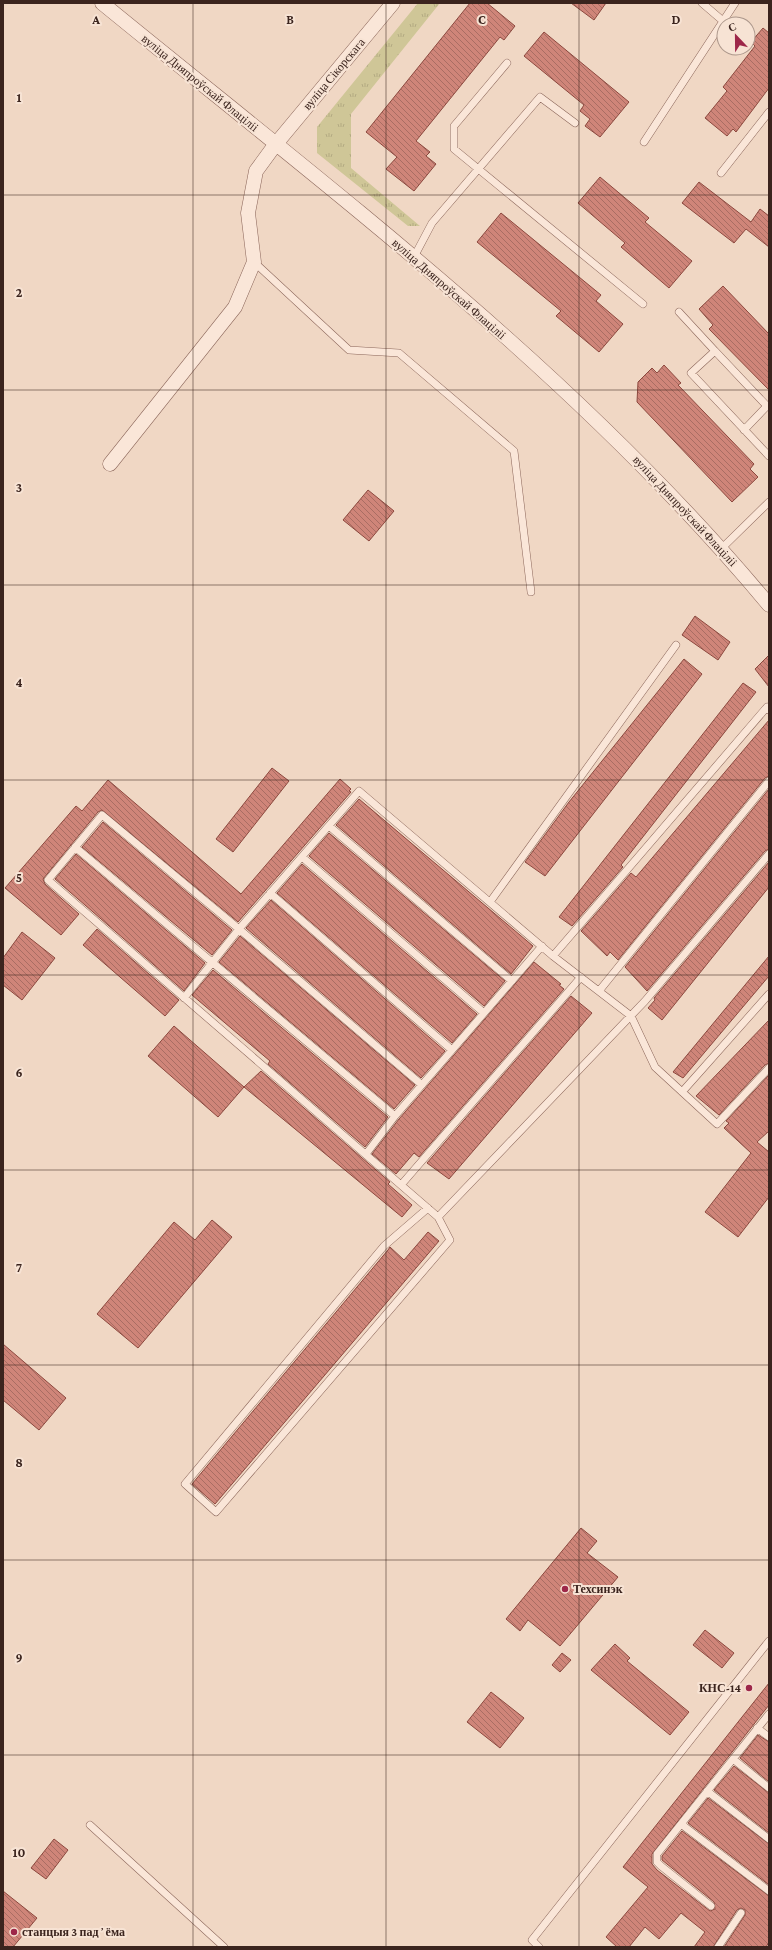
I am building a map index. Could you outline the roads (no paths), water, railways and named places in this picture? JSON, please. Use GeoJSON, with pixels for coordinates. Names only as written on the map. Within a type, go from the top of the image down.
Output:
{"type":"FeatureCollection","features":[{"type":"Feature","properties":{"kind":"street","name":"вуліца Дняпроўскай Флаціліі"},"geometry":{"type":"LineString","coordinates":[[102,3],[414,257],[639,461],[722,548],[769,605]]}},
{"type":"Feature","properties":{"kind":"street","name":"вуліца Сікорскага"},"geometry":{"type":"LineString","coordinates":[[254,262],[248,213],[256,171],[275,145],[393,3]]}},
{"type":"Feature","properties":{"kind":"street"},"geometry":{"type":"LineString","coordinates":[[110,464],[235,307],[254,262]]}},
{"type":"Feature","properties":{"kind":"lane"},"geometry":{"type":"LineString","coordinates":[[702,3],[717,16]]}},
{"type":"Feature","properties":{"kind":"lane"},"geometry":{"type":"LineString","coordinates":[[726,16],[735,3]]}},
{"type":"Feature","properties":{"kind":"lane"},"geometry":{"type":"LineString","coordinates":[[644,142],[716,32]]}},
{"type":"Feature","properties":{"kind":"lane"},"geometry":{"type":"LineString","coordinates":[[507,63],[454,126],[454,149],[643,304]]}},
{"type":"Feature","properties":{"kind":"lane"},"geometry":{"type":"LineString","coordinates":[[414,257],[432,223],[540,97],[575,123]]}},
{"type":"Feature","properties":{"kind":"lane"},"geometry":{"type":"LineString","coordinates":[[721,173],[769,112]]}},
{"type":"Feature","properties":{"kind":"lane"},"geometry":{"type":"LineString","coordinates":[[254,262],[349,350],[399,353],[514,451],[531,592]]}},
{"type":"Feature","properties":{"kind":"lane"},"geometry":{"type":"LineString","coordinates":[[679,312],[767,406],[744,430]]}},
{"type":"Feature","properties":{"kind":"lane"},"geometry":{"type":"LineString","coordinates":[[715,350],[691,373],[769,456]]}},
{"type":"Feature","properties":{"kind":"lane"},"geometry":{"type":"LineString","coordinates":[[722,548],[769,502]]}},
{"type":"Feature","properties":{"kind":"lane"},"geometry":{"type":"LineString","coordinates":[[490,902],[676,645]]}},
{"type":"Feature","properties":{"kind":"lane"},"geometry":{"type":"LineString","coordinates":[[554,956],[767,708],[769,710]]}},
{"type":"Feature","properties":{"kind":"lane"},"geometry":{"type":"LineString","coordinates":[[599,991],[769,781]]}},
{"type":"Feature","properties":{"kind":"lane"},"geometry":{"type":"LineString","coordinates":[[184,998],[239,929],[359,791],[554,956],[631,1016],[654,1067],[716,1124],[769,1068]]}},
{"type":"Feature","properties":{"kind":"lane"},"geometry":{"type":"LineString","coordinates":[[422,1085],[239,929],[102,815],[48,880],[428,1208],[438,1217],[450,1240],[216,1512],[185,1484],[384,1246],[428,1208]]}},
{"type":"Feature","properties":{"kind":"lane"},"geometry":{"type":"LineString","coordinates":[[329,826],[512,981]]}},
{"type":"Feature","properties":{"kind":"lane"},"geometry":{"type":"LineString","coordinates":[[75,847],[395,1116]]}},
{"type":"Feature","properties":{"kind":"lane"},"geometry":{"type":"LineString","coordinates":[[438,1217],[631,1016],[769,854]]}},
{"type":"Feature","properties":{"kind":"lane"},"geometry":{"type":"LineString","coordinates":[[302,857],[484,1013]]}},
{"type":"Feature","properties":{"kind":"lane"},"geometry":{"type":"LineString","coordinates":[[270,894],[452,1050]]}},
{"type":"Feature","properties":{"kind":"lane"},"geometry":{"type":"LineString","coordinates":[[366,1154],[395,1116],[542,946]]}},
{"type":"Feature","properties":{"kind":"lane"},"geometry":{"type":"LineString","coordinates":[[401,1185],[581,977]]}},
{"type":"Feature","properties":{"kind":"lane"},"geometry":{"type":"LineString","coordinates":[[682,1092],[769,994]]}},
{"type":"Feature","properties":{"kind":"lane"},"geometry":{"type":"LineString","coordinates":[[539,1947],[532,1940],[769,1641]]}},
{"type":"Feature","properties":{"kind":"lane"},"geometry":{"type":"LineString","coordinates":[[711,1906],[657,1862],[657,1854],[769,1714]]}},
{"type":"Feature","properties":{"kind":"lane"},"geometry":{"type":"LineString","coordinates":[[757,1728],[769,1737]]}},
{"type":"Feature","properties":{"kind":"lane"},"geometry":{"type":"LineString","coordinates":[[733,1759],[769,1788]]}},
{"type":"Feature","properties":{"kind":"lane"},"geometry":{"type":"LineString","coordinates":[[707,1791],[769,1839]]}},
{"type":"Feature","properties":{"kind":"lane"},"geometry":{"type":"LineString","coordinates":[[681,1824],[769,1891]]}},
{"type":"Feature","properties":{"kind":"lane"},"geometry":{"type":"LineString","coordinates":[[90,1825],[224,1947]]}},
{"type":"Feature","properties":{"kind":"lane"},"geometry":{"type":"LineString","coordinates":[[718,1947],[741,1913]]}},
{"type":"Feature","properties":{"kind":"place","name":"Техсинэк"},"geometry":{"type":"Point","coordinates":[565,1589]}},
{"type":"Feature","properties":{"kind":"place","name":"КНС-14"},"geometry":{"type":"Point","coordinates":[749,1688]}},
{"type":"Feature","properties":{"kind":"place","name":"станцыя 3 падʼёма"},"geometry":{"type":"Point","coordinates":[14,1932]}}]}
